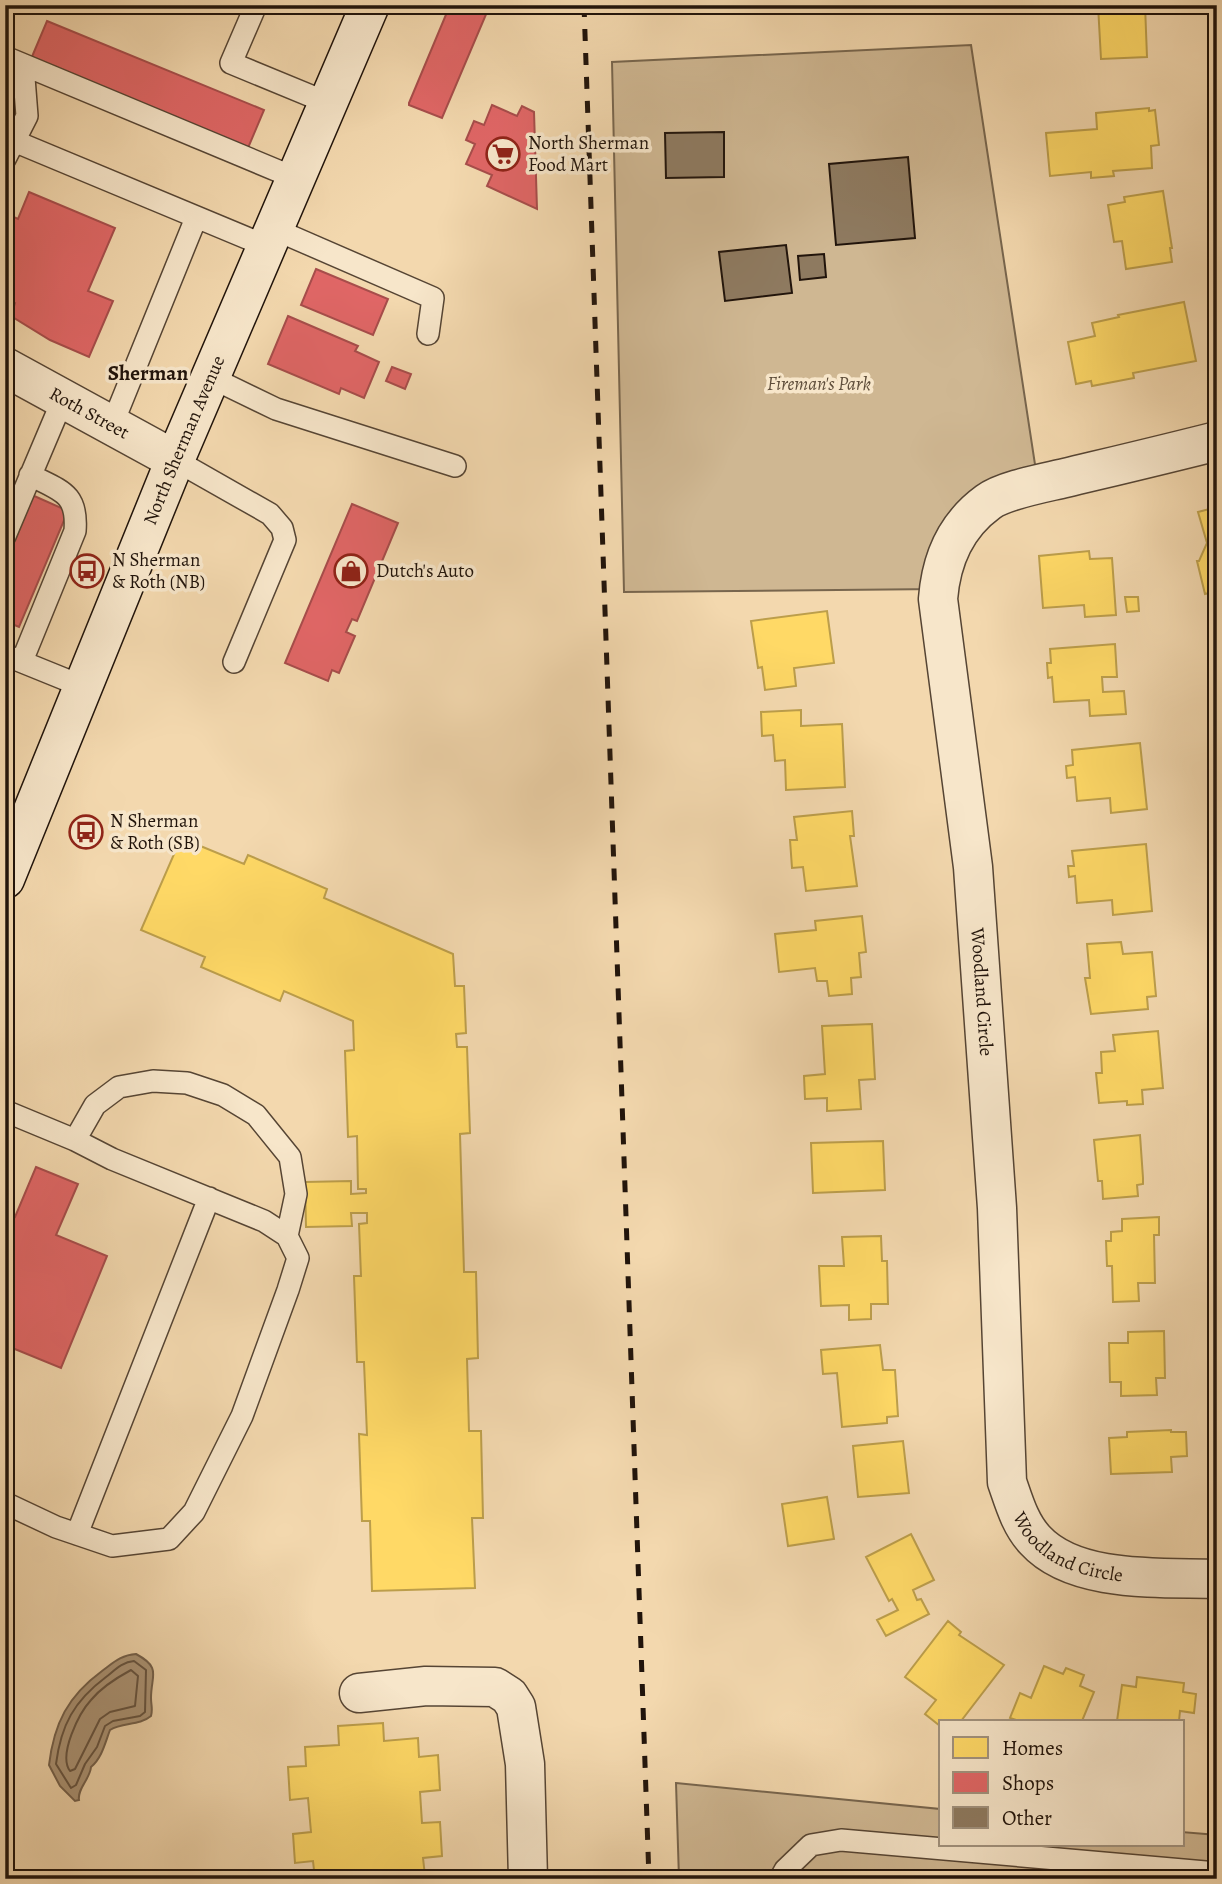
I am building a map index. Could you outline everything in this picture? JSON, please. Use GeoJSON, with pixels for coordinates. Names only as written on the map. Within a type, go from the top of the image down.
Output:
{"type":"FeatureCollection","features":[{"type":"Feature","properties":{"kind":"street","name":"North Sherman Avenue"},"geometry":{"type":"LineString","coordinates":[[5,878],[175,460],[369,5]]}},
{"type":"Feature","properties":{"kind":"street","name":"Roth Street"},"geometry":{"type":"LineString","coordinates":[[5,367],[175,460]]}},
{"type":"Feature","properties":{"kind":"street","name":"Woodland Circle"},"geometry":{"type":"LineString","coordinates":[[1217,442],[1025,488],[989,500],[974,514],[948,548],[940,575],[938,599],[973,867],[997,1208],[1007,1482],[1021,1519],[1034,1539],[1053,1557],[1105,1573],[1217,1579]]}},
{"type":"Feature","properties":{"kind":"street"},"geometry":{"type":"LineString","coordinates":[[359,1693],[426,1686],[495,1687],[509,1696],[516,1707],[525,1764],[528,1879]]}},
{"type":"Feature","properties":{"kind":"lane"},"geometry":{"type":"LineString","coordinates":[[256,5],[231,63],[328,103]]}},
{"type":"Feature","properties":{"kind":"lane"},"geometry":{"type":"LineString","coordinates":[[14,61],[27,116],[10,150],[196,218],[270,238],[433,298],[428,334]]}},
{"type":"Feature","properties":{"kind":"lane"},"geometry":{"type":"LineString","coordinates":[[14,61],[295,178]]}},
{"type":"Feature","properties":{"kind":"lane"},"geometry":{"type":"LineString","coordinates":[[112,425],[196,218]]}},
{"type":"Feature","properties":{"kind":"lane"},"geometry":{"type":"LineString","coordinates":[[210,377],[276,409],[455,466]]}},
{"type":"Feature","properties":{"kind":"lane"},"geometry":{"type":"LineString","coordinates":[[11,531],[30,475],[63,399]]}},
{"type":"Feature","properties":{"kind":"lane"},"geometry":{"type":"LineString","coordinates":[[175,460],[270,514],[282,528],[285,540],[234,662]]}},
{"type":"Feature","properties":{"kind":"lane"},"geometry":{"type":"LineString","coordinates":[[30,475],[65,494],[76,511],[75,531],[60,549],[14,658],[84,688]]}},
{"type":"Feature","properties":{"kind":"lane"},"geometry":{"type":"LineString","coordinates":[[75,1140],[96,1105],[119,1087],[153,1081],[187,1083],[223,1095],[256,1115],[289,1157],[296,1194],[287,1236]]}},
{"type":"Feature","properties":{"kind":"lane"},"geometry":{"type":"LineString","coordinates":[[5,1111],[75,1140],[112,1159],[264,1221],[287,1236],[298,1258],[242,1416],[194,1512],[169,1539],[112,1546],[56,1527],[5,1503]]}},
{"type":"Feature","properties":{"kind":"lane"},"geometry":{"type":"LineString","coordinates":[[76,1534],[209,1198]]}},
{"type":"Feature","properties":{"kind":"lane"},"geometry":{"type":"LineString","coordinates":[[780,1879],[785,1870],[811,1845],[841,1840],[1217,1873]]}},
{"type":"Feature","properties":{"kind":"green space","name":"Fireman's Park"},"geometry":{"type":"Polygon","coordinates":[[[971,45],[1038,484],[989,500],[938,589],[624,592],[612,62],[971,45]]]}},
{"type":"Feature","properties":{"kind":"green space"},"geometry":{"type":"Polygon","coordinates":[[[676,1783],[939,1809],[939,1846],[1184,1846],[1184,1832],[1217,1835],[1217,1879],[679,1879],[676,1783]]]}},
{"type":"Feature","properties":{"kind":"water"},"geometry":{"type":"Polygon","coordinates":[[[136,1654],[152,1668],[151,1716],[110,1730],[101,1755],[91,1767],[79,1800],[75,1801],[60,1786],[49,1765],[59,1723],[72,1701],[90,1680],[118,1660],[136,1654]]]}},
{"type":"Feature","properties":{"kind":"building: Homes"},"geometry":{"type":"Polygon","coordinates":[[[1098,5],[1145,5],[1147,57],[1101,59],[1098,5]]]}},
{"type":"Feature","properties":{"kind":"building: Homes"},"geometry":{"type":"Polygon","coordinates":[[[1149,108],[1149,111],[1155,110],[1159,145],[1151,146],[1152,168],[1113,171],[1114,176],[1091,178],[1091,172],[1050,176],[1046,133],[1097,129],[1096,113],[1149,108]]]}},
{"type":"Feature","properties":{"kind":"building: Homes"},"geometry":{"type":"Polygon","coordinates":[[[1163,191],[1172,262],[1126,269],[1122,241],[1114,242],[1108,205],[1125,202],[1124,197],[1163,191]]]}},
{"type":"Feature","properties":{"kind":"building: Homes"},"geometry":{"type":"Polygon","coordinates":[[[1184,302],[1196,361],[1133,373],[1134,378],[1092,386],[1091,381],[1076,384],[1068,342],[1095,336],[1092,323],[1184,302]]]}},
{"type":"Feature","properties":{"kind":"building: Homes"},"geometry":{"type":"Polygon","coordinates":[[[1217,507],[1217,591],[1205,594],[1197,561],[1207,543],[1198,512],[1217,507]]]}},
{"type":"Feature","properties":{"kind":"building: Homes"},"geometry":{"type":"Polygon","coordinates":[[[1089,551],[1090,559],[1112,558],[1116,615],[1085,617],[1084,605],[1043,608],[1039,556],[1089,551]]]}},
{"type":"Feature","properties":{"kind":"building: Homes"},"geometry":{"type":"Polygon","coordinates":[[[1125,597],[1138,597],[1139,611],[1127,612],[1125,597]]]}},
{"type":"Feature","properties":{"kind":"building: Homes"},"geometry":{"type":"Polygon","coordinates":[[[827,611],[834,663],[794,668],[796,686],[765,690],[762,667],[758,668],[751,621],[827,611]]]}},
{"type":"Feature","properties":{"kind":"building: Homes"},"geometry":{"type":"Polygon","coordinates":[[[1115,644],[1117,677],[1102,677],[1103,692],[1124,691],[1126,714],[1090,716],[1089,700],[1054,702],[1052,677],[1048,678],[1050,649],[1115,644]]]}},
{"type":"Feature","properties":{"kind":"building: Homes"},"geometry":{"type":"Polygon","coordinates":[[[801,710],[801,726],[842,724],[845,787],[786,790],[785,760],[775,761],[773,735],[762,736],[761,712],[801,710]]]}},
{"type":"Feature","properties":{"kind":"building: Homes"},"geometry":{"type":"Polygon","coordinates":[[[1140,743],[1147,809],[1111,813],[1110,798],[1077,801],[1075,777],[1067,778],[1066,766],[1073,765],[1072,750],[1140,743]]]}},
{"type":"Feature","properties":{"kind":"building: Homes"},"geometry":{"type":"Polygon","coordinates":[[[852,811],[854,836],[850,836],[857,886],[806,891],[803,867],[792,868],[790,840],[797,840],[794,817],[852,811]]]}},
{"type":"Feature","properties":{"kind":"building: Homes"},"geometry":{"type":"Polygon","coordinates":[[[181,838],[244,864],[248,855],[327,889],[324,898],[453,954],[455,986],[464,986],[466,1033],[456,1034],[457,1047],[467,1047],[470,1133],[460,1134],[464,1272],[476,1272],[478,1358],[467,1359],[469,1431],[481,1431],[483,1518],[472,1518],[475,1588],[372,1591],[370,1521],[362,1521],[359,1434],[367,1435],[364,1362],[357,1362],[354,1276],[361,1276],[359,1224],[367,1223],[367,1213],[351,1213],[352,1226],[306,1227],[305,1182],[351,1181],[351,1194],[366,1193],[366,1189],[358,1189],[357,1136],[348,1137],[345,1051],[354,1050],[353,1021],[284,991],[280,1001],[201,967],[205,957],[141,930],[181,838]]]}},
{"type":"Feature","properties":{"kind":"building: Homes"},"geometry":{"type":"Polygon","coordinates":[[[1146,844],[1152,911],[1113,915],[1112,900],[1077,903],[1075,876],[1069,877],[1068,866],[1074,866],[1072,851],[1146,844]]]}},
{"type":"Feature","properties":{"kind":"building: Homes"},"geometry":{"type":"Polygon","coordinates":[[[862,916],[866,952],[859,953],[861,977],[851,978],[852,994],[829,996],[827,981],[817,981],[815,968],[779,972],[775,934],[816,930],[815,921],[862,916]]]}},
{"type":"Feature","properties":{"kind":"building: Homes"},"geometry":{"type":"Polygon","coordinates":[[[1121,942],[1123,954],[1152,952],[1156,996],[1147,997],[1148,1009],[1091,1014],[1085,978],[1090,978],[1087,944],[1121,942]]]}},
{"type":"Feature","properties":{"kind":"building: Homes"},"geometry":{"type":"Polygon","coordinates":[[[872,1024],[875,1079],[859,1080],[861,1109],[827,1111],[827,1098],[805,1099],[804,1076],[825,1074],[822,1026],[872,1024]]]}},
{"type":"Feature","properties":{"kind":"building: Homes"},"geometry":{"type":"Polygon","coordinates":[[[1158,1031],[1163,1088],[1142,1090],[1143,1104],[1127,1105],[1127,1101],[1099,1103],[1096,1073],[1102,1073],[1101,1052],[1115,1051],[1113,1035],[1158,1031]]]}},
{"type":"Feature","properties":{"kind":"building: Homes"},"geometry":{"type":"Polygon","coordinates":[[[1140,1135],[1143,1184],[1137,1185],[1138,1196],[1103,1199],[1102,1181],[1098,1181],[1094,1140],[1140,1135]]]}},
{"type":"Feature","properties":{"kind":"building: Homes"},"geometry":{"type":"Polygon","coordinates":[[[883,1141],[885,1190],[813,1193],[811,1143],[883,1141]]]}},
{"type":"Feature","properties":{"kind":"building: Homes"},"geometry":{"type":"Polygon","coordinates":[[[1159,1217],[1159,1235],[1154,1235],[1155,1283],[1138,1283],[1139,1301],[1113,1302],[1112,1266],[1107,1266],[1106,1241],[1111,1241],[1111,1232],[1122,1231],[1122,1219],[1159,1217]]]}},
{"type":"Feature","properties":{"kind":"building: Homes"},"geometry":{"type":"Polygon","coordinates":[[[881,1236],[882,1261],[887,1261],[888,1304],[871,1304],[871,1319],[849,1320],[849,1305],[821,1306],[819,1266],[844,1266],[842,1237],[881,1236]]]}},
{"type":"Feature","properties":{"kind":"building: Homes"},"geometry":{"type":"Polygon","coordinates":[[[1164,1331],[1165,1378],[1156,1378],[1157,1395],[1121,1396],[1121,1382],[1110,1382],[1109,1343],[1128,1343],[1128,1332],[1164,1331]]]}},
{"type":"Feature","properties":{"kind":"building: Homes"},"geometry":{"type":"Polygon","coordinates":[[[880,1345],[883,1370],[895,1370],[898,1416],[887,1417],[887,1423],[842,1427],[837,1373],[823,1374],[821,1350],[880,1345]]]}},
{"type":"Feature","properties":{"kind":"building: Homes"},"geometry":{"type":"Polygon","coordinates":[[[1127,1432],[1186,1432],[1187,1456],[1171,1457],[1172,1472],[1111,1474],[1109,1438],[1127,1437],[1127,1432]]]}},
{"type":"Feature","properties":{"kind":"building: Homes"},"geometry":{"type":"Polygon","coordinates":[[[903,1441],[909,1493],[858,1497],[853,1446],[903,1441]]]}},
{"type":"Feature","properties":{"kind":"building: Homes"},"geometry":{"type":"Polygon","coordinates":[[[827,1497],[834,1539],[788,1546],[782,1504],[827,1497]]]}},
{"type":"Feature","properties":{"kind":"building: Homes"},"geometry":{"type":"Polygon","coordinates":[[[911,1534],[934,1580],[913,1590],[917,1600],[921,1599],[929,1614],[886,1636],[877,1620],[898,1610],[892,1599],[889,1601],[866,1557],[911,1534]]]}},
{"type":"Feature","properties":{"kind":"building: Homes"},"geometry":{"type":"Polygon","coordinates":[[[948,1621],[961,1632],[959,1635],[1004,1665],[962,1720],[939,1720],[939,1725],[925,1714],[936,1700],[905,1677],[948,1621]]]}},
{"type":"Feature","properties":{"kind":"building: Homes"},"geometry":{"type":"Polygon","coordinates":[[[1044,1666],[1063,1674],[1066,1668],[1084,1675],[1080,1686],[1094,1692],[1082,1720],[1010,1718],[1020,1693],[1031,1698],[1044,1666]]]}},
{"type":"Feature","properties":{"kind":"building: Homes"},"geometry":{"type":"Polygon","coordinates":[[[1137,1677],[1184,1683],[1183,1692],[1196,1694],[1194,1713],[1180,1711],[1179,1720],[1117,1720],[1122,1685],[1136,1687],[1137,1677]]]}},
{"type":"Feature","properties":{"kind":"building: Homes"},"geometry":{"type":"Polygon","coordinates":[[[383,1723],[384,1741],[418,1738],[419,1757],[438,1755],[440,1790],[420,1792],[422,1823],[440,1822],[442,1856],[423,1858],[425,1876],[315,1879],[313,1861],[295,1863],[293,1834],[311,1832],[308,1798],[290,1800],[288,1767],[306,1766],[305,1747],[339,1745],[338,1726],[383,1723]]]}},
{"type":"Feature","properties":{"kind":"building: Shops"},"geometry":{"type":"Polygon","coordinates":[[[450,5],[490,5],[442,118],[409,103],[450,5]]]}},
{"type":"Feature","properties":{"kind":"building: Shops"},"geometry":{"type":"Polygon","coordinates":[[[47,21],[264,110],[248,148],[31,59],[47,21]]]}},
{"type":"Feature","properties":{"kind":"building: Shops","name":"North Sherman Food Mart"},"geometry":{"type":"Polygon","coordinates":[[[492,105],[517,116],[522,106],[534,112],[537,209],[487,186],[492,175],[466,164],[475,144],[466,140],[474,121],[484,125],[492,105]]]}},
{"type":"Feature","properties":{"kind":"building: Shops"},"geometry":{"type":"Polygon","coordinates":[[[29,192],[115,228],[88,291],[113,301],[89,357],[50,340],[11,316],[15,303],[5,299],[5,213],[18,219],[29,192]]]}},
{"type":"Feature","properties":{"kind":"building: Shops"},"geometry":{"type":"Polygon","coordinates":[[[316,269],[388,299],[373,335],[301,305],[316,269]]]}},
{"type":"Feature","properties":{"kind":"building: Shops"},"geometry":{"type":"Polygon","coordinates":[[[288,316],[358,346],[355,351],[379,362],[364,398],[341,388],[339,394],[268,364],[288,316]]]}},
{"type":"Feature","properties":{"kind":"building: Shops"},"geometry":{"type":"Polygon","coordinates":[[[392,367],[411,374],[405,389],[386,381],[392,367]]]}},
{"type":"Feature","properties":{"kind":"building: Shops"},"geometry":{"type":"Polygon","coordinates":[[[32,495],[68,511],[19,627],[5,621],[5,559],[32,495]]]}},
{"type":"Feature","properties":{"kind":"building: Shops","name":"Dutch's Auto"},"geometry":{"type":"Polygon","coordinates":[[[352,504],[398,523],[357,621],[352,619],[346,632],[355,636],[339,673],[332,670],[328,681],[285,663],[352,504]]]}},
{"type":"Feature","properties":{"kind":"building: Shops"},"geometry":{"type":"Polygon","coordinates":[[[36,1167],[78,1184],[56,1235],[107,1256],[61,1368],[5,1345],[5,1213],[15,1217],[36,1167]]]}},
{"type":"Feature","properties":{"kind":"building: Other"},"geometry":{"type":"Polygon","coordinates":[[[724,132],[724,177],[666,178],[665,133],[724,132]]]}},
{"type":"Feature","properties":{"kind":"building: Other"},"geometry":{"type":"Polygon","coordinates":[[[908,157],[915,238],[836,245],[829,164],[908,157]]]}},
{"type":"Feature","properties":{"kind":"building: Other"},"geometry":{"type":"Polygon","coordinates":[[[786,245],[792,293],[725,301],[719,252],[786,245]]]}},
{"type":"Feature","properties":{"kind":"building: Other"},"geometry":{"type":"Polygon","coordinates":[[[824,254],[826,277],[800,280],[798,256],[824,254]]]}},
{"type":"Feature","properties":{"kind":"railway"},"geometry":{"type":"LineString","coordinates":[[584,5],[649,1879]]}},
{"type":"Feature","properties":{"kind":"place","name":"North Sherman Food Mart"},"geometry":{"type":"Point","coordinates":[503,154]}},
{"type":"Feature","properties":{"kind":"place","name":"N Sherman & Roth (NB)"},"geometry":{"type":"Point","coordinates":[87,571]}},
{"type":"Feature","properties":{"kind":"place","name":"Dutch's Auto"},"geometry":{"type":"Point","coordinates":[351,571]}},
{"type":"Feature","properties":{"kind":"place","name":"N Sherman & Roth (SB)"},"geometry":{"type":"Point","coordinates":[86,832]}},
{"type":"Feature","properties":{"kind":"district","name":"Sherman"},"geometry":{"type":"Point","coordinates":[148,373]}}]}
